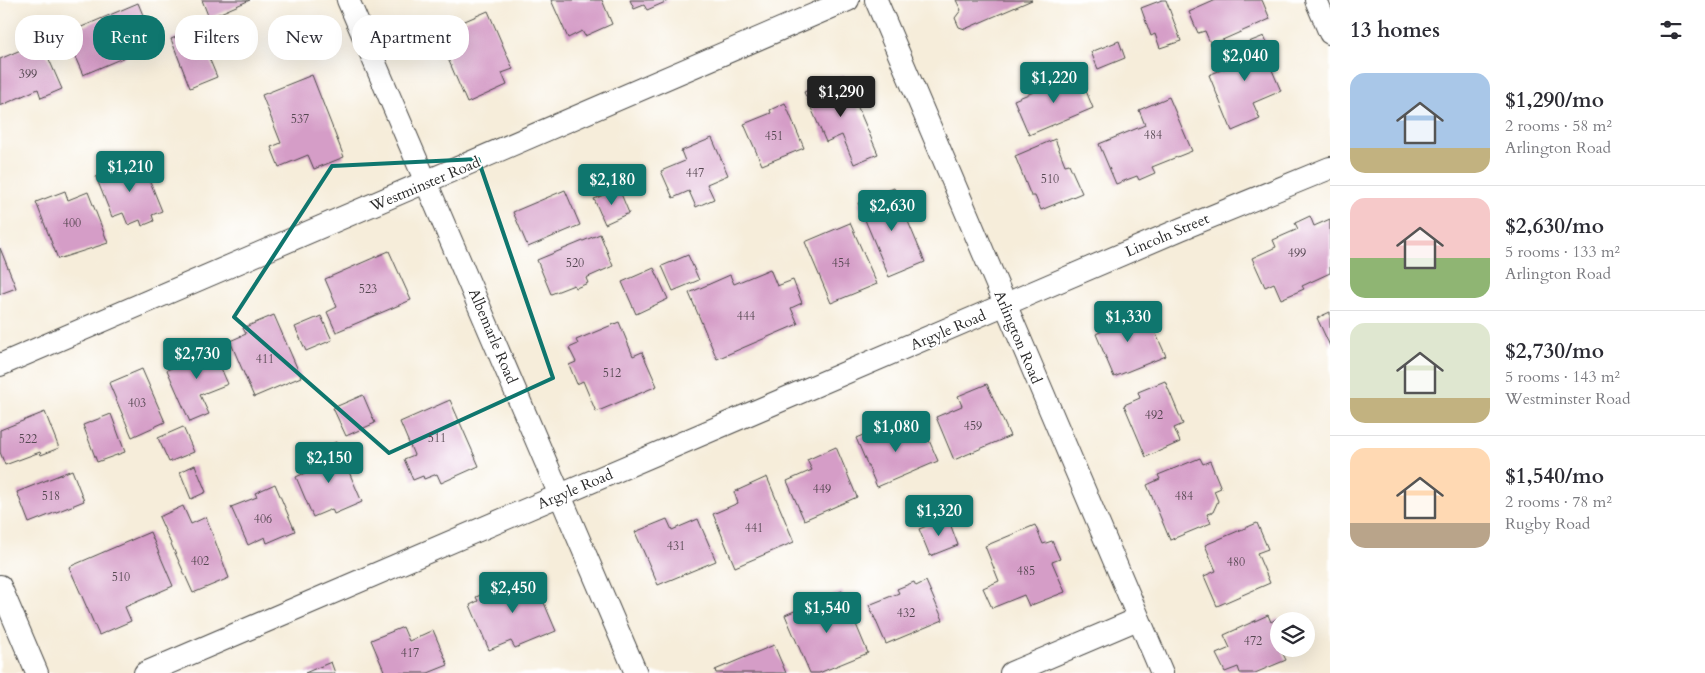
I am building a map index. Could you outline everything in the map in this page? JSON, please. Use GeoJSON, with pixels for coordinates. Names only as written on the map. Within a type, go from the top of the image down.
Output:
{"type":"FeatureCollection","features":[{"type":"Feature","properties":{"kind":"street","name":"Albemarle Road"},"geometry":{"type":"LineString","coordinates":[[348,0],[428,182],[636,673]]}},
{"type":"Feature","properties":{"kind":"street","name":"Westminster Road"},"geometry":{"type":"LineString","coordinates":[[0,365],[848,0]]}},
{"type":"Feature","properties":{"kind":"street","name":"Arlington Road"},"geometry":{"type":"LineString","coordinates":[[876,0],[1162,673]]}},
{"type":"Feature","properties":{"kind":"street"},"geometry":{"type":"LineString","coordinates":[[1316,0],[1330,32]]}},
{"type":"Feature","properties":{"kind":"street","name":"Lincoln Street"},"geometry":{"type":"LineString","coordinates":[[1005,306],[1181,229],[1330,168]]}},
{"type":"Feature","properties":{"kind":"street","name":"Argyle Road"},"geometry":{"type":"LineString","coordinates":[[145,673],[1005,306]]}},
{"type":"Feature","properties":{"kind":"street"},"geometry":{"type":"LineString","coordinates":[[0,586],[37,673]]}},
{"type":"Feature","properties":{"kind":"street"},"geometry":{"type":"LineString","coordinates":[[1011,673],[1138,619]]}},
{"type":"Feature","properties":{"kind":"highlighted area"},"geometry":{"type":"Polygon","coordinates":[[[478,159],[553,378],[389,453],[234,317],[332,166],[478,159]]]}},
{"type":"Feature","properties":{"kind":"building"},"geometry":{"type":"Polygon","coordinates":[[[202,0],[250,0],[216,15],[208,15],[202,0]]]}},
{"type":"Feature","properties":{"kind":"building"},"geometry":{"type":"Polygon","coordinates":[[[551,0],[602,0],[612,24],[585,36],[582,31],[568,38],[551,0]]]}},
{"type":"Feature","properties":{"kind":"building"},"geometry":{"type":"Polygon","coordinates":[[[630,0],[670,0],[647,10],[644,5],[634,9],[630,0]]]}},
{"type":"Feature","properties":{"kind":"building"},"geometry":{"type":"Polygon","coordinates":[[[956,0],[1032,0],[965,29],[959,27],[955,18],[961,10],[956,0]]]}},
{"type":"Feature","properties":{"kind":"building"},"geometry":{"type":"Polygon","coordinates":[[[1166,0],[1181,41],[1160,48],[1155,34],[1151,36],[1141,8],[1166,0]]]}},
{"type":"Feature","properties":{"kind":"building"},"geometry":{"type":"Polygon","coordinates":[[[1216,0],[1262,0],[1270,19],[1211,45],[1205,31],[1198,33],[1189,12],[1216,0]]]}},
{"type":"Feature","properties":{"kind":"building"},"geometry":{"type":"Polygon","coordinates":[[[138,3],[143,15],[110,15],[138,3]]]}},
{"type":"Feature","properties":{"kind":"building"},"geometry":{"type":"Polygon","coordinates":[[[488,11],[513,69],[502,73],[507,85],[467,103],[449,60],[469,60],[469,19],[488,11]]]}},
{"type":"Feature","properties":{"kind":"building"},"geometry":{"type":"Polygon","coordinates":[[[93,22],[93,60],[118,60],[83,75],[76,60],[83,60],[83,26],[93,22]]]}},
{"type":"Feature","properties":{"kind":"building"},"geometry":{"type":"Polygon","coordinates":[[[1264,36],[1271,54],[1266,56],[1281,91],[1253,103],[1260,119],[1232,131],[1209,75],[1228,67],[1221,53],[1264,36]]]}},
{"type":"Feature","properties":{"kind":"building"},"geometry":{"type":"Polygon","coordinates":[[[175,37],[175,49],[171,39],[175,37]]]}},
{"type":"Feature","properties":{"kind":"building"},"geometry":{"type":"Polygon","coordinates":[[[1119,41],[1125,58],[1098,69],[1091,52],[1119,41]]]}},
{"type":"Feature","properties":{"kind":"building"},"geometry":{"type":"Polygon","coordinates":[[[15,52],[15,60],[49,60],[62,89],[41,98],[38,89],[0,106],[0,59],[15,52]]]}},
{"type":"Feature","properties":{"kind":"building"},"geometry":{"type":"Polygon","coordinates":[[[179,60],[210,60],[217,77],[190,88],[179,60]]]}},
{"type":"Feature","properties":{"kind":"building"},"geometry":{"type":"Polygon","coordinates":[[[1082,72],[1087,84],[1084,86],[1093,108],[1029,135],[1014,100],[1082,72]]]}},
{"type":"Feature","properties":{"kind":"building"},"geometry":{"type":"Polygon","coordinates":[[[312,75],[344,157],[314,169],[308,155],[279,167],[271,147],[281,143],[262,95],[312,75]]]}},
{"type":"Feature","properties":{"kind":"building"},"geometry":{"type":"Polygon","coordinates":[[[844,75],[878,154],[854,164],[842,135],[826,142],[804,92],[844,75]]]}},
{"type":"Feature","properties":{"kind":"building"},"geometry":{"type":"Polygon","coordinates":[[[1169,97],[1192,151],[1152,167],[1155,173],[1139,180],[1137,176],[1116,184],[1099,144],[1145,125],[1139,110],[1169,97]]]}},
{"type":"Feature","properties":{"kind":"building"},"geometry":{"type":"Polygon","coordinates":[[[785,103],[804,148],[762,165],[744,124],[771,113],[770,110],[785,103]]]}},
{"type":"Feature","properties":{"kind":"building"},"geometry":{"type":"Polygon","coordinates":[[[712,138],[728,175],[707,184],[714,199],[696,207],[689,191],[673,198],[661,171],[685,161],[681,151],[712,138]]]}},
{"type":"Feature","properties":{"kind":"building"},"geometry":{"type":"Polygon","coordinates":[[[1055,139],[1065,165],[1069,164],[1082,193],[1041,210],[1035,196],[1031,196],[1015,156],[1055,139]]]}},
{"type":"Feature","properties":{"kind":"building"},"geometry":{"type":"Polygon","coordinates":[[[141,159],[162,211],[152,215],[154,221],[142,226],[140,220],[128,225],[123,213],[112,217],[96,177],[141,159]]]}},
{"type":"Feature","properties":{"kind":"building"},"geometry":{"type":"Polygon","coordinates":[[[894,188],[925,262],[889,277],[858,203],[894,188]]]}},
{"type":"Feature","properties":{"kind":"building"},"geometry":{"type":"Polygon","coordinates":[[[619,189],[629,213],[605,224],[594,199],[619,189]]]}},
{"type":"Feature","properties":{"kind":"building"},"geometry":{"type":"Polygon","coordinates":[[[565,190],[580,225],[528,247],[513,212],[565,190]]]}},
{"type":"Feature","properties":{"kind":"building"},"geometry":{"type":"Polygon","coordinates":[[[65,191],[68,200],[88,192],[108,243],[58,259],[36,202],[65,191]]]}},
{"type":"Feature","properties":{"kind":"building"},"geometry":{"type":"Polygon","coordinates":[[[1310,216],[1314,226],[1330,219],[1330,273],[1302,286],[1304,289],[1281,299],[1274,283],[1265,287],[1252,258],[1276,247],[1273,240],[1298,229],[1295,223],[1310,216]]]}},
{"type":"Feature","properties":{"kind":"building"},"geometry":{"type":"Polygon","coordinates":[[[850,223],[877,284],[831,303],[805,242],[850,223]]]}},
{"type":"Feature","properties":{"kind":"building"},"geometry":{"type":"Polygon","coordinates":[[[600,234],[613,266],[586,278],[588,283],[576,288],[574,285],[551,294],[537,260],[600,234]]]}},
{"type":"Feature","properties":{"kind":"building"},"geometry":{"type":"Polygon","coordinates":[[[0,248],[16,288],[0,294],[0,248]]]}},
{"type":"Feature","properties":{"kind":"building"},"geometry":{"type":"Polygon","coordinates":[[[389,251],[411,300],[336,332],[327,312],[337,307],[325,279],[389,251]]]}},
{"type":"Feature","properties":{"kind":"building"},"geometry":{"type":"Polygon","coordinates":[[[688,255],[699,280],[673,291],[662,266],[688,255]]]}},
{"type":"Feature","properties":{"kind":"building"},"geometry":{"type":"Polygon","coordinates":[[[654,268],[668,299],[636,314],[622,282],[654,268]]]}},
{"type":"Feature","properties":{"kind":"building"},"geometry":{"type":"Polygon","coordinates":[[[770,269],[777,286],[793,280],[802,303],[791,308],[798,324],[717,359],[689,293],[730,275],[734,284],[770,269]]]}},
{"type":"Feature","properties":{"kind":"building"},"geometry":{"type":"Polygon","coordinates":[[[1118,312],[1122,322],[1141,315],[1145,327],[1152,325],[1166,356],[1114,377],[1096,334],[1102,331],[1098,320],[1118,312]]]}},
{"type":"Feature","properties":{"kind":"building"},"geometry":{"type":"Polygon","coordinates":[[[1330,312],[1330,346],[1317,318],[1330,312]]]}},
{"type":"Feature","properties":{"kind":"building"},"geometry":{"type":"Polygon","coordinates":[[[274,315],[301,377],[254,397],[230,341],[246,334],[243,328],[274,315]]]}},
{"type":"Feature","properties":{"kind":"building"},"geometry":{"type":"Polygon","coordinates":[[[321,316],[332,340],[306,351],[295,327],[321,316]]]}},
{"type":"Feature","properties":{"kind":"building"},"geometry":{"type":"Polygon","coordinates":[[[619,322],[633,356],[642,352],[657,386],[596,412],[583,381],[577,384],[569,365],[576,362],[569,348],[578,344],[576,340],[619,322]]]}},
{"type":"Feature","properties":{"kind":"building"},"geometry":{"type":"Polygon","coordinates":[[[210,343],[228,384],[200,395],[209,414],[190,422],[167,370],[194,358],[191,351],[210,343]]]}},
{"type":"Feature","properties":{"kind":"building"},"geometry":{"type":"Polygon","coordinates":[[[142,369],[165,422],[132,437],[109,383],[142,369]]]}},
{"type":"Feature","properties":{"kind":"building"},"geometry":{"type":"Polygon","coordinates":[[[1165,381],[1183,424],[1174,428],[1180,442],[1146,457],[1124,405],[1140,398],[1138,392],[1165,381]]]}},
{"type":"Feature","properties":{"kind":"building"},"geometry":{"type":"Polygon","coordinates":[[[987,384],[1010,436],[954,460],[936,417],[962,406],[958,396],[987,384]]]}},
{"type":"Feature","properties":{"kind":"building"},"geometry":{"type":"Polygon","coordinates":[[[363,395],[375,423],[346,436],[333,408],[363,395]]]}},
{"type":"Feature","properties":{"kind":"building"},"geometry":{"type":"Polygon","coordinates":[[[450,400],[479,466],[441,483],[437,474],[424,479],[423,476],[413,480],[404,459],[414,455],[400,422],[450,400]]]}},
{"type":"Feature","properties":{"kind":"building"},"geometry":{"type":"Polygon","coordinates":[[[45,412],[59,448],[41,455],[40,452],[5,465],[0,452],[0,430],[45,412]]]}},
{"type":"Feature","properties":{"kind":"building"},"geometry":{"type":"Polygon","coordinates":[[[111,414],[125,452],[97,462],[83,425],[111,414]]]}},
{"type":"Feature","properties":{"kind":"building"},"geometry":{"type":"Polygon","coordinates":[[[891,423],[896,435],[922,424],[938,461],[877,487],[856,438],[891,423]]]}},
{"type":"Feature","properties":{"kind":"building"},"geometry":{"type":"Polygon","coordinates":[[[183,427],[194,452],[169,462],[158,438],[183,427]]]}},
{"type":"Feature","properties":{"kind":"building"},"geometry":{"type":"Polygon","coordinates":[[[336,442],[362,502],[334,514],[332,509],[313,517],[296,477],[324,464],[318,450],[336,442]]]}},
{"type":"Feature","properties":{"kind":"building"},"geometry":{"type":"Polygon","coordinates":[[[836,447],[857,497],[804,520],[787,481],[812,470],[807,460],[836,447]]]}},
{"type":"Feature","properties":{"kind":"building"},"geometry":{"type":"Polygon","coordinates":[[[1200,458],[1203,464],[1210,461],[1221,488],[1214,491],[1218,501],[1213,512],[1207,514],[1211,523],[1170,540],[1147,485],[1160,479],[1158,475],[1200,458]]]}},
{"type":"Feature","properties":{"kind":"building"},"geometry":{"type":"Polygon","coordinates":[[[195,465],[206,492],[191,499],[180,472],[195,465]]]}},
{"type":"Feature","properties":{"kind":"building"},"geometry":{"type":"Polygon","coordinates":[[[72,470],[84,501],[29,523],[17,492],[72,470]]]}},
{"type":"Feature","properties":{"kind":"building"},"geometry":{"type":"Polygon","coordinates":[[[767,477],[794,542],[735,567],[713,514],[738,503],[734,492],[767,477]]]}},
{"type":"Feature","properties":{"kind":"building"},"geometry":{"type":"Polygon","coordinates":[[[275,484],[295,531],[267,543],[265,537],[248,545],[231,507],[257,497],[255,493],[275,484]]]}},
{"type":"Feature","properties":{"kind":"building"},"geometry":{"type":"Polygon","coordinates":[[[183,506],[191,524],[206,517],[229,578],[193,593],[159,517],[183,506]]]}},
{"type":"Feature","properties":{"kind":"building"},"geometry":{"type":"Polygon","coordinates":[[[948,518],[958,545],[930,556],[919,529],[948,518]]]}},
{"type":"Feature","properties":{"kind":"building"},"geometry":{"type":"Polygon","coordinates":[[[667,519],[672,530],[698,519],[716,561],[658,585],[635,532],[667,519]]]}},
{"type":"Feature","properties":{"kind":"building"},"geometry":{"type":"Polygon","coordinates":[[[1257,523],[1268,549],[1257,553],[1270,583],[1217,606],[1204,576],[1216,571],[1205,545],[1257,523]]]}},
{"type":"Feature","properties":{"kind":"building"},"geometry":{"type":"Polygon","coordinates":[[[1035,525],[1043,544],[1052,541],[1060,559],[1052,562],[1065,592],[1029,606],[1024,595],[992,608],[983,588],[999,581],[985,546],[1035,525]]]}},
{"type":"Feature","properties":{"kind":"building"},"geometry":{"type":"Polygon","coordinates":[[[150,532],[173,586],[125,607],[131,621],[99,635],[69,567],[150,532]]]}},
{"type":"Feature","properties":{"kind":"building"},"geometry":{"type":"Polygon","coordinates":[[[523,577],[524,580],[533,577],[556,631],[515,648],[511,641],[489,650],[470,605],[478,601],[476,597],[523,577]]]}},
{"type":"Feature","properties":{"kind":"building"},"geometry":{"type":"Polygon","coordinates":[[[926,581],[943,620],[886,644],[869,605],[899,593],[897,589],[914,582],[916,586],[926,581]]]}},
{"type":"Feature","properties":{"kind":"building"},"geometry":{"type":"Polygon","coordinates":[[[842,591],[868,653],[819,673],[810,673],[785,615],[842,591]]]}},
{"type":"Feature","properties":{"kind":"building"},"geometry":{"type":"Polygon","coordinates":[[[1268,615],[1270,620],[1270,657],[1284,657],[1286,660],[1255,673],[1240,673],[1238,667],[1225,672],[1216,654],[1230,648],[1224,635],[1268,615]]]}},
{"type":"Feature","properties":{"kind":"building"},"geometry":{"type":"Polygon","coordinates":[[[403,627],[409,641],[433,630],[448,665],[428,673],[385,673],[371,640],[403,627]]]}},
{"type":"Feature","properties":{"kind":"building"},"geometry":{"type":"Polygon","coordinates":[[[774,645],[786,673],[716,673],[715,670],[774,645]]]}},
{"type":"Feature","properties":{"kind":"building"},"geometry":{"type":"Polygon","coordinates":[[[331,662],[335,673],[305,673],[331,662]]]}}]}
